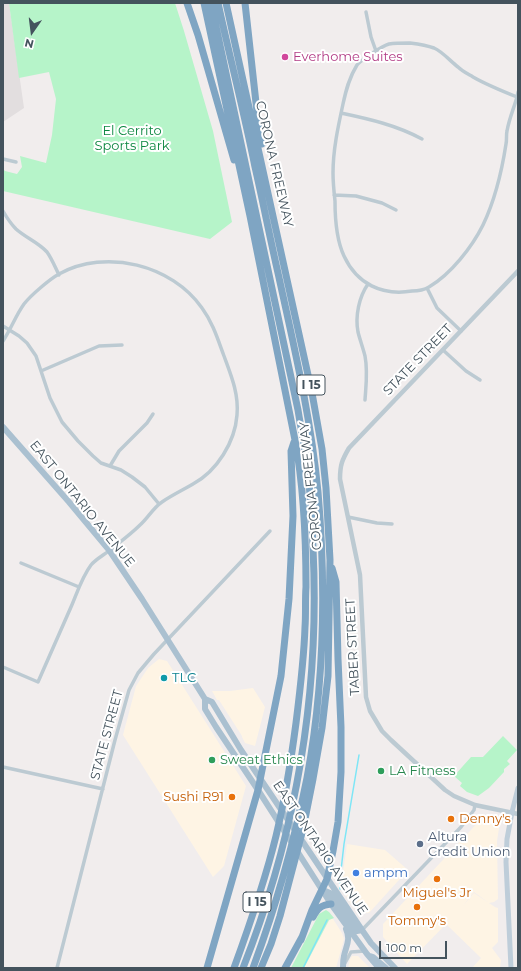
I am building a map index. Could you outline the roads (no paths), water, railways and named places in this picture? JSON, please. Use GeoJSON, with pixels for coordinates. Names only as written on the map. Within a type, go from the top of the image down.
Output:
{"type":"FeatureCollection","features":[{"type":"Feature","properties":{"kind":"highway"},"geometry":{"type":"LineString","coordinates":[[187,3],[198,35],[250,216]]}},
{"type":"Feature","properties":{"kind":"highway","name":"CORONA FREEWAY"},"geometry":{"type":"LineString","coordinates":[[204,3],[250,216],[298,453],[305,538],[305,628],[299,701],[293,747],[276,836],[262,888],[234,968]]}},
{"type":"Feature","properties":{"kind":"highway"},"geometry":{"type":"LineString","coordinates":[[211,3],[298,410],[308,467],[314,568],[313,653],[310,690],[299,772],[283,846],[260,925],[244,968]]}},
{"type":"Feature","properties":{"kind":"highway"},"geometry":{"type":"LineString","coordinates":[[218,3],[236,78],[300,372],[310,430],[318,491],[322,555],[322,611],[319,677],[307,775],[298,821],[289,855],[268,928],[253,968]]}},
{"type":"Feature","properties":{"kind":"highway"},"geometry":{"type":"LineString","coordinates":[[225,3],[227,30],[236,78]]}},
{"type":"Feature","properties":{"kind":"highway","name":"CORONA FREEWAY"},"geometry":{"type":"LineString","coordinates":[[225,3],[312,393],[322,449],[330,560],[328,676],[314,779],[303,829],[280,916],[261,968]]}},
{"type":"Feature","properties":{"kind":"highway"},"geometry":{"type":"LineString","coordinates":[[245,3],[258,121],[273,213]]}},
{"type":"Feature","properties":{"kind":"highway"},"geometry":{"type":"LineString","coordinates":[[207,968],[258,790],[281,676],[289,599],[293,516],[291,451],[295,440]]}},
{"type":"Feature","properties":{"kind":"highway"},"geometry":{"type":"LineString","coordinates":[[301,940],[312,910],[327,879],[338,822],[341,772],[336,582],[330,560]]}},
{"type":"Feature","properties":{"kind":"highway"},"geometry":{"type":"LineString","coordinates":[[285,968],[318,909],[324,905],[331,904]]}},
{"type":"Feature","properties":{"kind":"main road","name":"EAST ONTARIO AVENUE"},"geometry":{"type":"LineString","coordinates":[[3,427],[109,550],[142,598],[205,699],[206,710],[216,727],[331,904],[366,953],[379,968]]}},
{"type":"Feature","properties":{"kind":"main road","name":"EAST ONTARIO AVENUE"},"geometry":{"type":"LineString","coordinates":[[205,699],[212,702],[260,778],[371,943],[395,968]]}},
{"type":"Feature","properties":{"kind":"main road"},"geometry":{"type":"LineString","coordinates":[[216,727],[223,727],[235,740]]}},
{"type":"Feature","properties":{"kind":"main road"},"geometry":{"type":"LineString","coordinates":[[512,968],[506,859],[507,839],[518,788]]}},
{"type":"Feature","properties":{"kind":"main road"},"geometry":{"type":"LineString","coordinates":[[322,890],[330,894],[354,929],[357,931],[362,930]]}},
{"type":"Feature","properties":{"kind":"main road"},"geometry":{"type":"LineString","coordinates":[[340,917],[348,935],[343,968]]}},
{"type":"Feature","properties":{"kind":"main road"},"geometry":{"type":"LineString","coordinates":[[366,953],[386,968]]}},
{"type":"Feature","properties":{"kind":"street"},"geometry":{"type":"LineString","coordinates":[[366,12],[370,37],[376,51]]}},
{"type":"Feature","properties":{"kind":"street"},"geometry":{"type":"LineString","coordinates":[[517,97],[493,88],[458,67],[434,48],[421,44],[389,44],[358,64],[348,82],[337,131],[333,173],[336,222],[339,240],[343,255],[359,278],[379,290],[404,292],[427,288],[442,277],[456,263],[471,245],[490,209],[501,168],[507,131],[517,97],[518,92]]}},
{"type":"Feature","properties":{"kind":"street"},"geometry":{"type":"LineString","coordinates":[[341,113],[372,120],[406,131],[422,139]]}},
{"type":"Feature","properties":{"kind":"street"},"geometry":{"type":"LineString","coordinates":[[3,159],[16,162]]}},
{"type":"Feature","properties":{"kind":"street"},"geometry":{"type":"LineString","coordinates":[[334,195],[356,196],[382,203],[396,210]]}},
{"type":"Feature","properties":{"kind":"street"},"geometry":{"type":"LineString","coordinates":[[3,211],[10,223],[17,230],[36,242],[47,252],[59,274]]}},
{"type":"Feature","properties":{"kind":"street"},"geometry":{"type":"LineString","coordinates":[[3,341],[24,304],[36,292],[59,274],[83,265],[98,263],[116,262],[150,268],[180,284],[202,308],[213,327],[234,382],[237,415],[227,448],[218,463],[208,474],[194,484],[170,496],[159,504],[142,524],[109,550],[88,570],[79,587],[38,682],[3,667]]}},
{"type":"Feature","properties":{"kind":"street","name":"STATE STREET"},"geometry":{"type":"LineString","coordinates":[[340,468],[343,458],[349,448],[518,271]]}},
{"type":"Feature","properties":{"kind":"street"},"geometry":{"type":"LineString","coordinates":[[365,400],[367,375],[365,356],[358,330],[357,316],[359,302],[368,284]]}},
{"type":"Feature","properties":{"kind":"street"},"geometry":{"type":"LineString","coordinates":[[427,288],[437,308],[461,331]]}},
{"type":"Feature","properties":{"kind":"street"},"geometry":{"type":"LineString","coordinates":[[3,326],[27,343],[36,356],[50,398],[62,422],[78,441],[101,463],[121,470],[132,476],[159,504]]}},
{"type":"Feature","properties":{"kind":"street"},"geometry":{"type":"LineString","coordinates":[[41,371],[99,346],[122,345]]}},
{"type":"Feature","properties":{"kind":"street"},"geometry":{"type":"LineString","coordinates":[[443,350],[466,371],[480,380]]}},
{"type":"Feature","properties":{"kind":"street"},"geometry":{"type":"LineString","coordinates":[[110,466],[119,451],[147,423],[153,414]]}},
{"type":"Feature","properties":{"kind":"street","name":"TABER STREET"},"geometry":{"type":"LineString","coordinates":[[340,468],[340,479],[360,575],[366,697],[370,711],[382,731],[439,785],[454,796],[475,805],[518,814]]}},
{"type":"Feature","properties":{"kind":"street"},"geometry":{"type":"LineString","coordinates":[[348,517],[377,523],[392,524]]}},
{"type":"Feature","properties":{"kind":"street","name":"STATE STREET"},"geometry":{"type":"LineString","coordinates":[[57,968],[129,690],[138,673],[167,640],[270,531]]}},
{"type":"Feature","properties":{"kind":"street"},"geometry":{"type":"LineString","coordinates":[[21,562],[79,587]]}},
{"type":"Feature","properties":{"kind":"street"},"geometry":{"type":"LineString","coordinates":[[3,767],[103,790]]}},
{"type":"Feature","properties":{"kind":"street"},"geometry":{"type":"LineString","coordinates":[[362,930],[461,827],[474,810],[475,805]]}},
{"type":"Feature","properties":{"kind":"street"},"geometry":{"type":"LineString","coordinates":[[343,968],[350,952],[366,953]]}},
{"type":"Feature","properties":{"kind":"waterway"},"geometry":{"type":"LineString","coordinates":[[340,889],[344,844],[359,755]]}},
{"type":"Feature","properties":{"kind":"waterway"},"geometry":{"type":"LineString","coordinates":[[303,968],[327,920]]}},
{"type":"Feature","properties":{"kind":"place","name":"Everhome Suites"},"geometry":{"type":"Point","coordinates":[285,57]}},
{"type":"Feature","properties":{"kind":"place","name":"TLC"},"geometry":{"type":"Point","coordinates":[164,678]}},
{"type":"Feature","properties":{"kind":"place","name":"Sweat Ethics"},"geometry":{"type":"Point","coordinates":[212,760]}},
{"type":"Feature","properties":{"kind":"place","name":"LA Fitness"},"geometry":{"type":"Point","coordinates":[381,771]}},
{"type":"Feature","properties":{"kind":"place","name":"Sushi R91"},"geometry":{"type":"Point","coordinates":[232,797]}},
{"type":"Feature","properties":{"kind":"place","name":"Denny's"},"geometry":{"type":"Point","coordinates":[451,819]}},
{"type":"Feature","properties":{"kind":"place","name":"Altura Credit Union"},"geometry":{"type":"Point","coordinates":[420,844]}},
{"type":"Feature","properties":{"kind":"place","name":"ampm"},"geometry":{"type":"Point","coordinates":[356,873]}},
{"type":"Feature","properties":{"kind":"place","name":"Miguel's Jr"},"geometry":{"type":"Point","coordinates":[437,879]}},
{"type":"Feature","properties":{"kind":"place","name":"Tommy's"},"geometry":{"type":"Point","coordinates":[417,907]}},
{"type":"Feature","properties":{"kind":"park label","name":"El Cerrito Sports Park"},"geometry":{"type":"Point","coordinates":[132,138]}}]}
